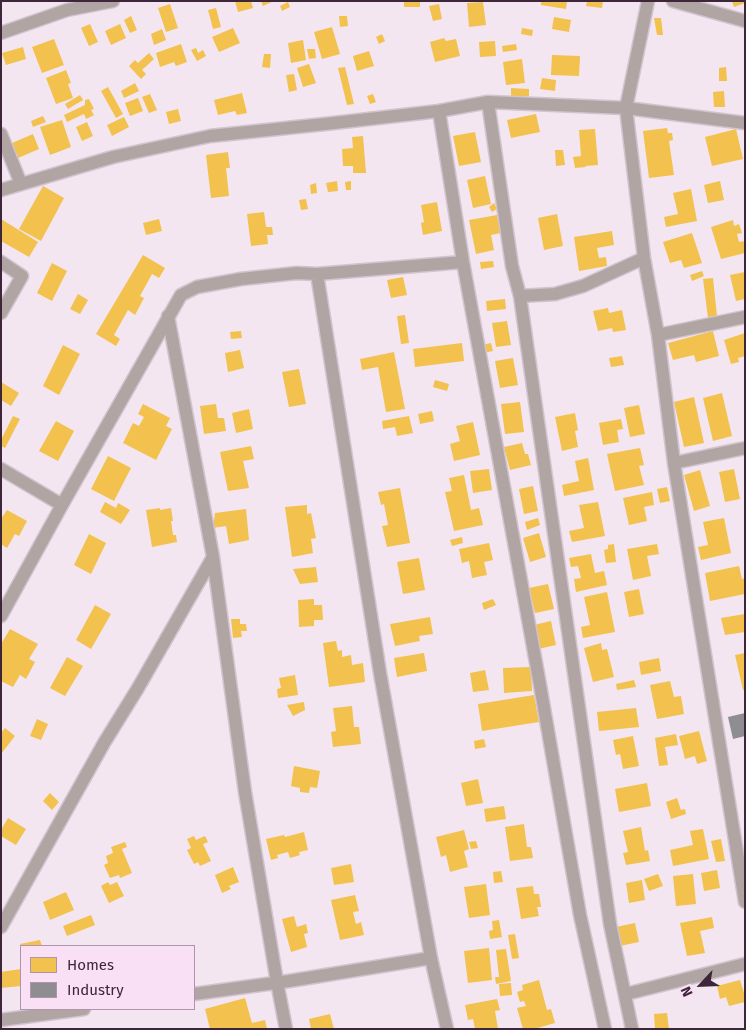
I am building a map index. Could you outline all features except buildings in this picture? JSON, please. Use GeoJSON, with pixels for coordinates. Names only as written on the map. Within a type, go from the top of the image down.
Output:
{"type":"FeatureCollection","features":[{"type":"Feature","properties":{"kind":"street"},"geometry":{"type":"LineString","coordinates":[[1,33],[66,6],[113,1]]}},
{"type":"Feature","properties":{"kind":"street"},"geometry":{"type":"LineString","coordinates":[[648,1],[626,108],[644,258],[658,335],[674,463],[745,902]]}},
{"type":"Feature","properties":{"kind":"street"},"geometry":{"type":"LineString","coordinates":[[673,1],[745,21]]}},
{"type":"Feature","properties":{"kind":"street"},"geometry":{"type":"LineString","coordinates":[[488,102],[512,266],[520,296],[610,924],[632,1029]]}},
{"type":"Feature","properties":{"kind":"street"},"geometry":{"type":"LineString","coordinates":[[1,190],[113,157],[210,136],[439,111],[488,102],[626,108],[745,124]]}},
{"type":"Feature","properties":{"kind":"street"},"geometry":{"type":"LineString","coordinates":[[439,111],[463,262],[580,914],[605,1029]]}},
{"type":"Feature","properties":{"kind":"street"},"geometry":{"type":"LineString","coordinates":[[1,134],[20,184]]}},
{"type":"Feature","properties":{"kind":"street"},"geometry":{"type":"LineString","coordinates":[[520,296],[555,294],[583,286],[644,258]]}},
{"type":"Feature","properties":{"kind":"street"},"geometry":{"type":"LineString","coordinates":[[1,262],[22,276],[1,313]]}},
{"type":"Feature","properties":{"kind":"street"},"geometry":{"type":"LineString","coordinates":[[1,616],[181,295],[197,287],[241,279],[297,273],[317,274],[463,262]]}},
{"type":"Feature","properties":{"kind":"street"},"geometry":{"type":"LineString","coordinates":[[317,274],[380,673],[430,958],[448,1029]]}},
{"type":"Feature","properties":{"kind":"street"},"geometry":{"type":"LineString","coordinates":[[168,316],[213,557],[245,792],[286,1029]]}},
{"type":"Feature","properties":{"kind":"street"},"geometry":{"type":"LineString","coordinates":[[658,335],[745,317]]}},
{"type":"Feature","properties":{"kind":"street"},"geometry":{"type":"LineString","coordinates":[[674,463],[745,448]]}},
{"type":"Feature","properties":{"kind":"street"},"geometry":{"type":"LineString","coordinates":[[1,469],[62,505]]}},
{"type":"Feature","properties":{"kind":"street"},"geometry":{"type":"LineString","coordinates":[[1,926],[104,743],[138,688],[213,557]]}},
{"type":"Feature","properties":{"kind":"street"},"geometry":{"type":"LineString","coordinates":[[195,994],[430,958]]}},
{"type":"Feature","properties":{"kind":"street"},"geometry":{"type":"LineString","coordinates":[[626,994],[745,964]]}},
{"type":"Feature","properties":{"kind":"street"},"geometry":{"type":"LineString","coordinates":[[1,1020],[76,1010]]}}]}
